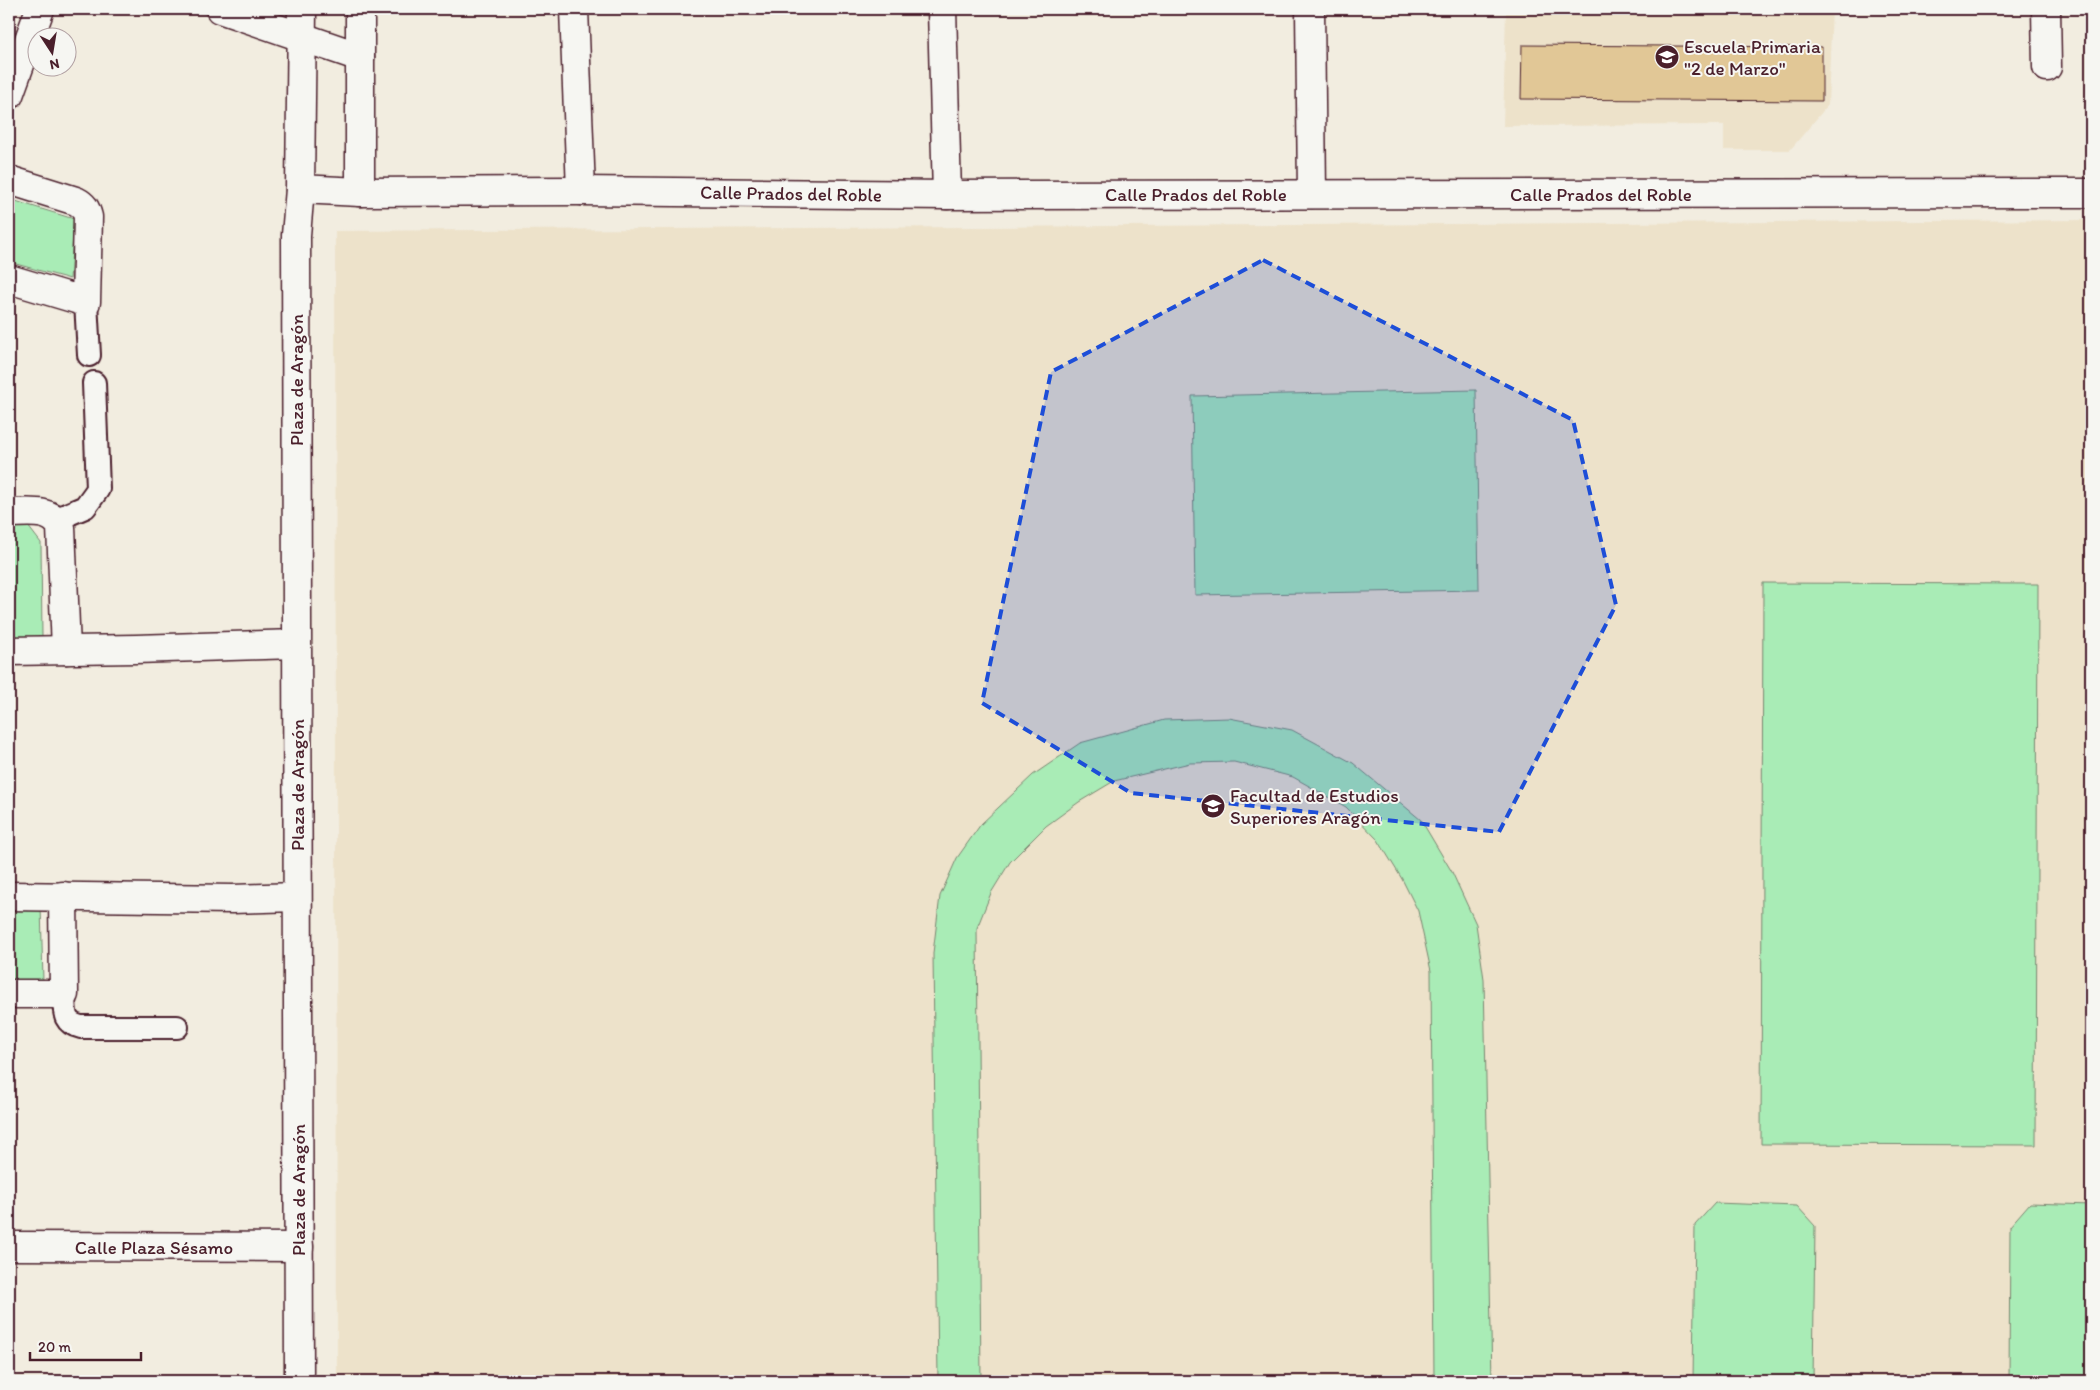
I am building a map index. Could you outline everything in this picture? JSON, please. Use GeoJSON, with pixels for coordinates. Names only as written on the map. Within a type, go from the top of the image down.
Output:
{"type":"FeatureCollection","features":[{"type":"Feature","properties":{"kind":"street"},"geometry":{"type":"LineString","coordinates":[[9,95],[40,9]]}},
{"type":"Feature","properties":{"kind":"street"},"geometry":{"type":"LineString","coordinates":[[220,9],[360,57]]}},
{"type":"Feature","properties":{"kind":"street","name":"Plaza de Aragón"},"geometry":{"type":"LineString","coordinates":[[298,1381],[296,235],[300,189],[302,9]]}},
{"type":"Feature","properties":{"kind":"street"},"geometry":{"type":"LineString","coordinates":[[360,9],[360,192]]}},
{"type":"Feature","properties":{"kind":"street"},"geometry":{"type":"LineString","coordinates":[[574,9],[581,191]]}},
{"type":"Feature","properties":{"kind":"street"},"geometry":{"type":"LineString","coordinates":[[942,9],[947,195]]}},
{"type":"Feature","properties":{"kind":"street"},"geometry":{"type":"LineString","coordinates":[[1310,9],[1312,194]]}},
{"type":"Feature","properties":{"kind":"street"},"geometry":{"type":"LineString","coordinates":[[2046,9],[2046,67]]}},
{"type":"Feature","properties":{"kind":"street"},"geometry":{"type":"LineString","coordinates":[[9,180],[83,204],[88,217],[86,302],[9,279]]}},
{"type":"Feature","properties":{"kind":"street","name":"Calle Prados del Roble"},"geometry":{"type":"LineString","coordinates":[[300,189],[360,192],[581,191],[947,195],[2091,193]]}},
{"type":"Feature","properties":{"kind":"street"},"geometry":{"type":"LineString","coordinates":[[9,513],[43,513],[57,520],[61,527],[66,650]]}},
{"type":"Feature","properties":{"kind":"street"},"geometry":{"type":"LineString","coordinates":[[9,651],[296,644]]}},
{"type":"Feature","properties":{"kind":"street"},"geometry":{"type":"LineString","coordinates":[[9,896],[297,898]]}},
{"type":"Feature","properties":{"kind":"street"},"geometry":{"type":"LineString","coordinates":[[9,994],[64,994],[63,896]]}},
{"type":"Feature","properties":{"kind":"street","name":"Calle Plaza Sésamo"},"geometry":{"type":"LineString","coordinates":[[9,1246],[299,1247]]}},
{"type":"Feature","properties":{"kind":"lane"},"geometry":{"type":"LineString","coordinates":[[86,302],[89,355]]}},
{"type":"Feature","properties":{"kind":"lane"},"geometry":{"type":"LineString","coordinates":[[57,520],[85,507],[98,489],[94,383]]}},
{"type":"Feature","properties":{"kind":"lane"},"geometry":{"type":"LineString","coordinates":[[64,994],[67,1020],[73,1025],[81,1027],[177,1027]]}},
{"type":"Feature","properties":{"kind":"highlighted area"},"geometry":{"type":"Polygon","coordinates":[[[1263,260],[1573,420],[1616,605],[1499,832],[1131,793],[982,703],[1051,372],[1263,260]]]}},
{"type":"Feature","properties":{"kind":"shaded area","name":"Escuela Primaria \"2 de Marzo\""},"geometry":{"type":"Polygon","coordinates":[[[1506,9],[1832,9],[1828,105],[1790,150],[1724,150],[1724,125],[1503,126],[1506,9]]]}},
{"type":"Feature","properties":{"kind":"shaded area","name":"Facultad de Estudios Superiores Aragón"},"geometry":{"type":"Polygon","coordinates":[[[2091,220],[2091,1381],[337,1381],[335,231],[2091,220]]]}},
{"type":"Feature","properties":{"kind":"green space"},"geometry":{"type":"Polygon","coordinates":[[[9,199],[74,219],[70,279],[9,262],[9,199]]]}},
{"type":"Feature","properties":{"kind":"green space"},"geometry":{"type":"Polygon","coordinates":[[[1476,390],[1479,590],[1195,595],[1192,396],[1476,390]]]}},
{"type":"Feature","properties":{"kind":"green space"},"geometry":{"type":"Polygon","coordinates":[[[9,526],[28,526],[41,543],[42,637],[9,638],[9,526]]]}},
{"type":"Feature","properties":{"kind":"green space"},"geometry":{"type":"Polygon","coordinates":[[[1763,583],[2038,584],[2036,1145],[1761,1144],[1763,583]]]}},
{"type":"Feature","properties":{"kind":"green space"},"geometry":{"type":"Polygon","coordinates":[[[1229,718],[1292,730],[1353,763],[1421,820],[1452,872],[1476,924],[1484,979],[1492,1381],[1434,1381],[1431,971],[1418,911],[1402,879],[1378,840],[1346,807],[1293,777],[1234,762],[1190,763],[1114,781],[1079,802],[1046,826],[1010,862],[991,893],[977,928],[981,1381],[938,1381],[933,953],[940,896],[957,858],[981,824],[1033,775],[1080,743],[1164,720],[1229,718]]]}},
{"type":"Feature","properties":{"kind":"green space"},"geometry":{"type":"Polygon","coordinates":[[[41,906],[43,981],[9,982],[9,907],[41,906]]]}},
{"type":"Feature","properties":{"kind":"green space"},"geometry":{"type":"Polygon","coordinates":[[[1715,1203],[1797,1206],[1815,1226],[1813,1381],[1693,1381],[1695,1225],[1715,1203]]]}},
{"type":"Feature","properties":{"kind":"green space"},"geometry":{"type":"Polygon","coordinates":[[[2030,1203],[2091,1205],[2091,1381],[2009,1381],[2010,1226],[2030,1203]]]}},
{"type":"Feature","properties":{"kind":"building"},"geometry":{"type":"Polygon","coordinates":[[[1522,45],[1822,47],[1822,101],[1521,99],[1522,45]]]}},
{"type":"Feature","properties":{"kind":"place","name":"Escuela Primaria \"2 de Marzo\""},"geometry":{"type":"Point","coordinates":[1667,57]}},
{"type":"Feature","properties":{"kind":"place","name":"Facultad de Estudios Superiores Aragón"},"geometry":{"type":"Point","coordinates":[1213,806]}}]}
